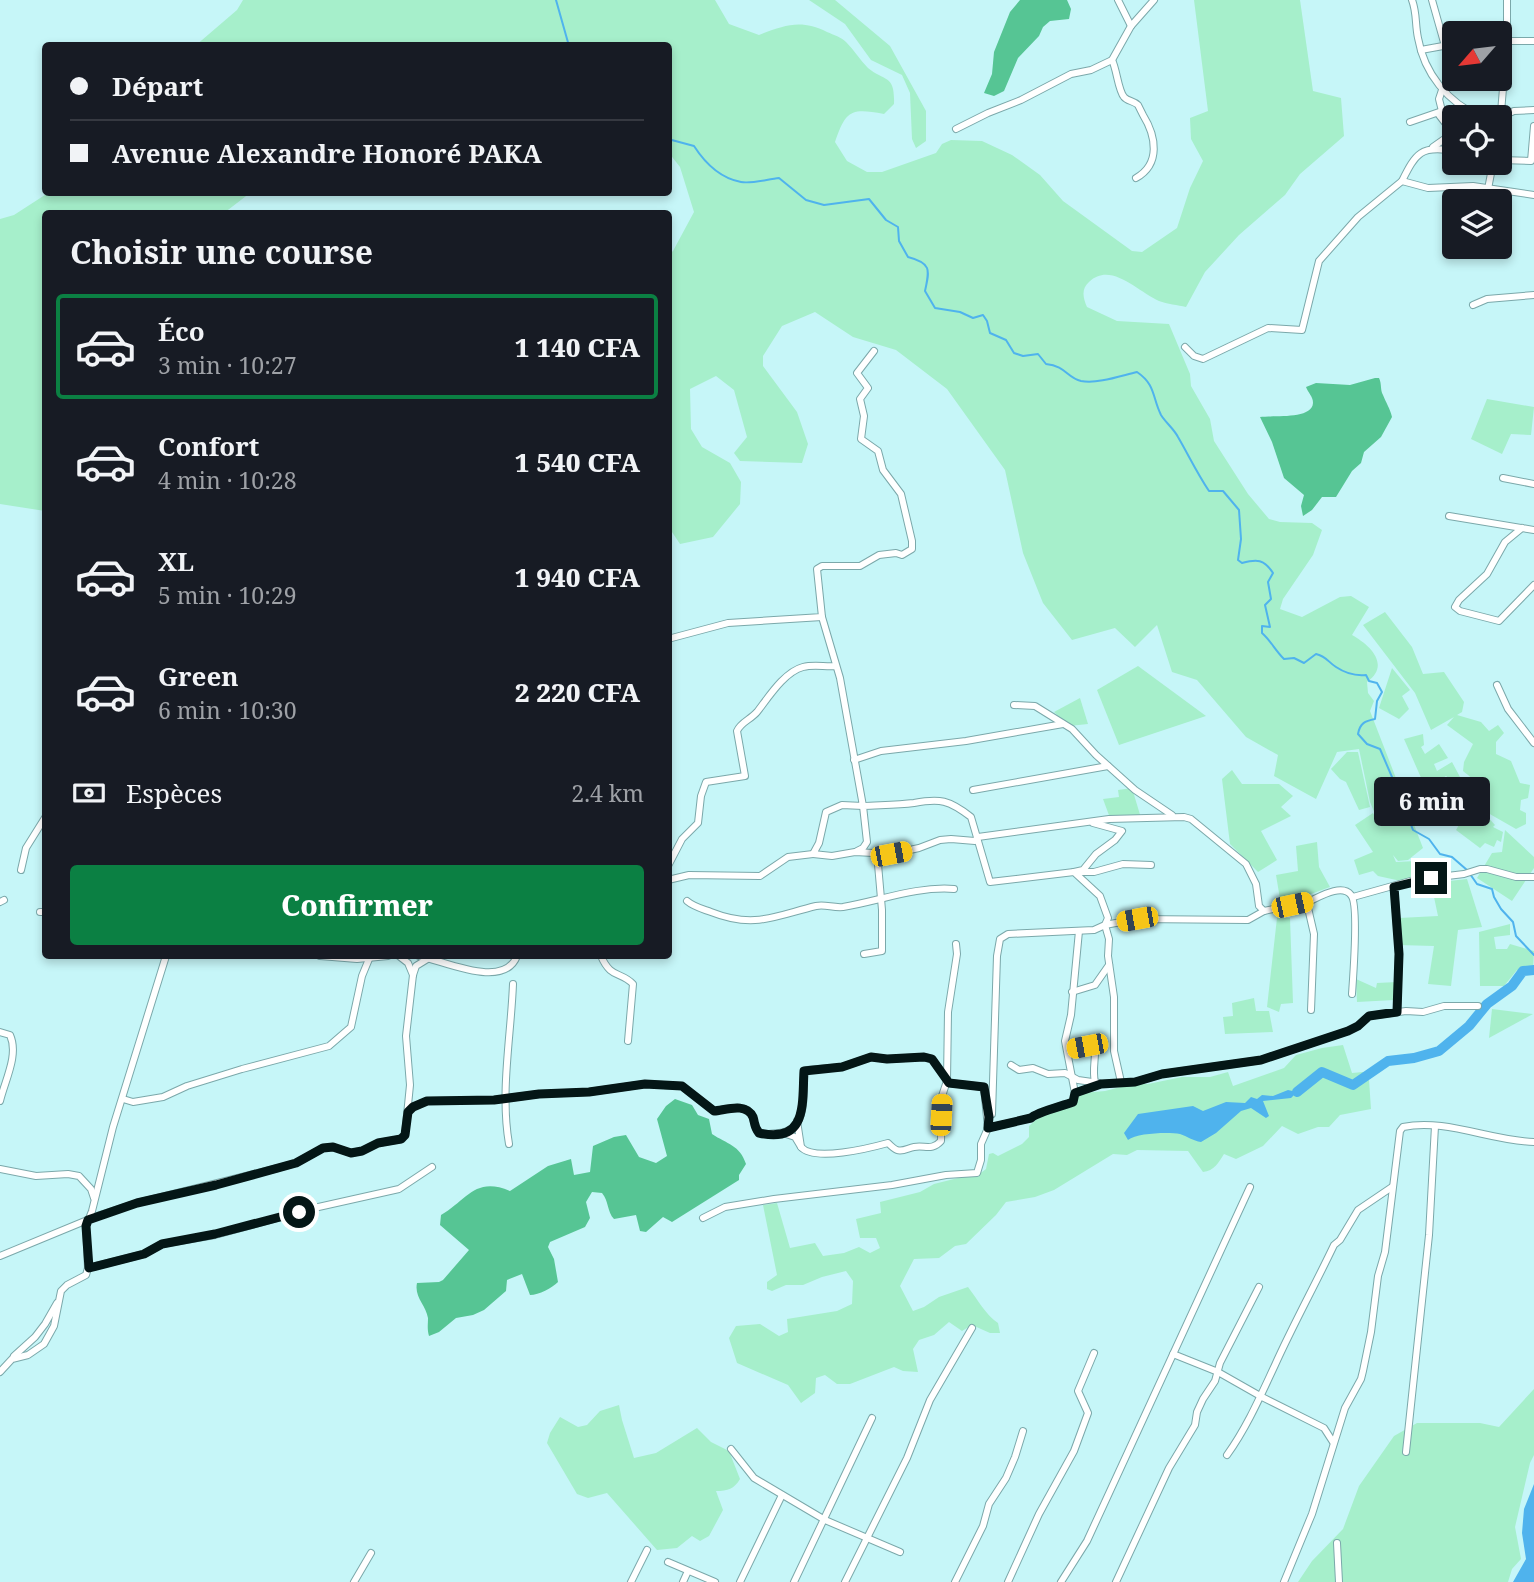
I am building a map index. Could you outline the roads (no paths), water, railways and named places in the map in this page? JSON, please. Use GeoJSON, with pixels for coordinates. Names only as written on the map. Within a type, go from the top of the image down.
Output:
{"type":"FeatureCollection","features":[{"type":"Feature","properties":{"kind":"street"},"geometry":{"type":"LineString","coordinates":[[1118,0],[1131,26]]}},
{"type":"Feature","properties":{"kind":"street"},"geometry":{"type":"LineString","coordinates":[[956,129],[1071,74],[1102,66],[1112,60],[1131,26],[1154,0]]}},
{"type":"Feature","properties":{"kind":"street"},"geometry":{"type":"LineString","coordinates":[[1412,0],[1421,50],[1442,90],[1439,99],[1439,115],[1442,119]]}},
{"type":"Feature","properties":{"kind":"street"},"geometry":{"type":"LineString","coordinates":[[1432,0],[1442,35]]}},
{"type":"Feature","properties":{"kind":"street"},"geometry":{"type":"LineString","coordinates":[[1505,21],[1507,0]]}},
{"type":"Feature","properties":{"kind":"street"},"geometry":{"type":"LineString","coordinates":[[1512,41],[1534,41]]}},
{"type":"Feature","properties":{"kind":"street"},"geometry":{"type":"LineString","coordinates":[[1421,50],[1442,46]]}},
{"type":"Feature","properties":{"kind":"street"},"geometry":{"type":"LineString","coordinates":[[1112,60],[1121,93],[1138,105],[1151,127],[1154,144],[1150,167],[1136,178]]}},
{"type":"Feature","properties":{"kind":"street"},"geometry":{"type":"LineString","coordinates":[[1443,91],[1460,105]]}},
{"type":"Feature","properties":{"kind":"street"},"geometry":{"type":"LineString","coordinates":[[1512,112],[1534,110]]}},
{"type":"Feature","properties":{"kind":"street"},"geometry":{"type":"LineString","coordinates":[[1410,122],[1441,111]]}},
{"type":"Feature","properties":{"kind":"street"},"geometry":{"type":"LineString","coordinates":[[1512,161],[1532,162],[1534,126]]}},
{"type":"Feature","properties":{"kind":"street"},"geometry":{"type":"LineString","coordinates":[[1185,347],[1194,356],[1203,359],[1266,329],[1302,330],[1319,261],[1364,210],[1402,181],[1414,158],[1442,141]]}},
{"type":"Feature","properties":{"kind":"street"},"geometry":{"type":"LineString","coordinates":[[1433,147],[1442,148]]}},
{"type":"Feature","properties":{"kind":"street"},"geometry":{"type":"LineString","coordinates":[[1402,181],[1428,188],[1459,186],[1488,189],[1491,175]]}},
{"type":"Feature","properties":{"kind":"street"},"geometry":{"type":"LineString","coordinates":[[1512,192],[1534,195]]}},
{"type":"Feature","properties":{"kind":"street"},"geometry":{"type":"LineString","coordinates":[[1474,305],[1487,299],[1534,295]]}},
{"type":"Feature","properties":{"kind":"street"},"geometry":{"type":"LineString","coordinates":[[855,852],[867,842],[863,806],[847,713],[822,617],[817,569],[822,566],[860,566],[879,555],[902,555],[912,549],[906,508],[901,495],[883,470],[878,451],[862,439],[864,416],[860,399],[868,388],[857,373],[874,351]]}},
{"type":"Feature","properties":{"kind":"street"},"geometry":{"type":"LineString","coordinates":[[1503,478],[1534,484]]}},
{"type":"Feature","properties":{"kind":"street"},"geometry":{"type":"LineString","coordinates":[[1449,516],[1534,530]]}},
{"type":"Feature","properties":{"kind":"street"},"geometry":{"type":"LineString","coordinates":[[1522,528],[1505,542],[1487,574],[1455,607],[1460,611],[1499,621],[1534,585]]}},
{"type":"Feature","properties":{"kind":"street"},"geometry":{"type":"LineString","coordinates":[[672,638],[728,623],[822,617]]}},
{"type":"Feature","properties":{"kind":"street"},"geometry":{"type":"LineString","coordinates":[[672,858],[682,839],[698,823],[701,796],[706,782],[745,776],[737,730],[739,726],[751,718],[766,697],[795,671],[813,666],[836,666]]}},
{"type":"Feature","properties":{"kind":"street"},"geometry":{"type":"LineString","coordinates":[[1497,685],[1508,709],[1534,743]]}},
{"type":"Feature","properties":{"kind":"street"},"geometry":{"type":"LineString","coordinates":[[1014,705],[1035,706],[1072,729],[1108,766],[1156,806],[1174,816]]}},
{"type":"Feature","properties":{"kind":"street"},"geometry":{"type":"LineString","coordinates":[[854,760],[881,751],[966,741],[1063,724]]}},
{"type":"Feature","properties":{"kind":"street"},"geometry":{"type":"LineString","coordinates":[[973,790],[1108,766]]}},
{"type":"Feature","properties":{"kind":"street"},"geometry":{"type":"LineString","coordinates":[[814,854],[822,834],[826,812],[842,805],[914,803],[932,799],[945,801],[971,817],[990,882],[1083,870],[1096,854],[1115,840],[1122,831],[1089,822]]}},
{"type":"Feature","properties":{"kind":"street"},"geometry":{"type":"LineString","coordinates":[[672,879],[688,875],[760,876],[788,857],[814,854],[832,856],[855,852],[891,854],[951,838],[975,841],[978,837],[1089,822],[1174,816],[1191,819],[1223,848],[1239,857],[1251,870],[1259,906],[1264,911]]}},
{"type":"Feature","properties":{"kind":"street"},"geometry":{"type":"LineString","coordinates":[[21,870],[26,848],[42,822]]}},
{"type":"Feature","properties":{"kind":"street"},"geometry":{"type":"LineString","coordinates":[[864,954],[882,951],[883,923],[877,853]]}},
{"type":"Feature","properties":{"kind":"street"},"geometry":{"type":"LineString","coordinates":[[1074,872],[1094,872],[1123,864],[1151,865]]}},
{"type":"Feature","properties":{"kind":"street"},"geometry":{"type":"LineString","coordinates":[[1353,897],[1415,880],[1480,869],[1516,877],[1534,877]]}},
{"type":"Feature","properties":{"kind":"street"},"geometry":{"type":"LineString","coordinates":[[1074,872],[1100,896],[1108,918],[1105,925],[1109,939],[1109,965],[1114,997],[1114,1051],[1121,1082]]}},
{"type":"Feature","properties":{"kind":"street"},"geometry":{"type":"LineString","coordinates":[[687,901],[715,914],[743,920],[782,918],[816,906],[842,907],[936,887],[954,889]]}},
{"type":"Feature","properties":{"kind":"street"},"geometry":{"type":"LineString","coordinates":[[1394,887],[1399,954],[1397,1012]]}},
{"type":"Feature","properties":{"kind":"street"},"geometry":{"type":"LineString","coordinates":[[703,1219],[725,1208],[774,1199],[977,1173],[981,1160],[981,1144],[990,1127],[997,956],[1000,939],[1008,934],[1094,930],[1105,925],[1137,919],[1248,920],[1264,911],[1310,901],[1334,891],[1348,892],[1353,897],[1356,927],[1352,994]]}},
{"type":"Feature","properties":{"kind":"street"},"geometry":{"type":"LineString","coordinates":[[1310,901],[1308,908],[1314,934],[1311,1010]]}},
{"type":"Feature","properties":{"kind":"street"},"geometry":{"type":"LineString","coordinates":[[990,1127],[1053,1111],[1073,1102],[1075,1093],[1065,1041],[1071,1015],[1079,931]]}},
{"type":"Feature","properties":{"kind":"street"},"geometry":{"type":"LineString","coordinates":[[408,1112],[427,1101],[589,1092],[632,1084],[682,1086],[714,1111],[746,1109],[753,1117],[754,1126],[759,1133],[783,1133],[795,1137],[801,1147],[809,1152],[849,1152],[888,1143],[894,1150],[900,1151],[916,1146],[927,1148],[937,1145],[941,1141],[942,1096],[947,1081],[948,1012],[957,954],[956,944]]}},
{"type":"Feature","properties":{"kind":"street"},"geometry":{"type":"LineString","coordinates":[[12,1359],[28,1354],[44,1344],[54,1326],[61,1291],[86,1275],[89,1268],[86,1226],[113,1127],[165,959]]}},
{"type":"Feature","properties":{"kind":"street"},"geometry":{"type":"LineString","coordinates":[[123,1100],[133,1102],[163,1097],[187,1086],[242,1069],[329,1046],[351,1027],[362,976],[369,959]]}},
{"type":"Feature","properties":{"kind":"street"},"geometry":{"type":"LineString","coordinates":[[403,959],[414,975]]}},
{"type":"Feature","properties":{"kind":"street"},"geometry":{"type":"LineString","coordinates":[[0,1256],[137,1203],[287,1166],[323,1148],[333,1147],[351,1153],[378,1143],[401,1139],[405,1135],[408,1112],[410,1085],[406,1036],[414,975],[416,966],[427,959]]}},
{"type":"Feature","properties":{"kind":"street"},"geometry":{"type":"LineString","coordinates":[[432,959],[469,970],[495,972],[508,968],[516,959]]}},
{"type":"Feature","properties":{"kind":"street"},"geometry":{"type":"LineString","coordinates":[[603,959],[613,974],[633,984],[628,1041]]}},
{"type":"Feature","properties":{"kind":"street"},"geometry":{"type":"LineString","coordinates":[[1072,992],[1095,985],[1109,965]]}},
{"type":"Feature","properties":{"kind":"street"},"geometry":{"type":"LineString","coordinates":[[509,1144],[505,1098],[513,984]]}},
{"type":"Feature","properties":{"kind":"street"},"geometry":{"type":"LineString","coordinates":[[1011,1065],[1020,1070],[1033,1068],[1048,1074],[1065,1073],[1098,1083],[1135,1082],[1162,1074],[1261,1060],[1348,1031],[1369,1016],[1423,1012],[1444,1006],[1478,1006]]}},
{"type":"Feature","properties":{"kind":"street"},"geometry":{"type":"LineString","coordinates":[[0,1032],[10,1035],[13,1046],[0,1101]]}},
{"type":"Feature","properties":{"kind":"street"},"geometry":{"type":"LineString","coordinates":[[1067,1049],[1095,1046],[1096,1063],[1093,1073],[1098,1083]]}},
{"type":"Feature","properties":{"kind":"street"},"geometry":{"type":"LineString","coordinates":[[783,1133],[797,1121],[802,1112],[804,1071],[842,1067],[871,1057],[932,1059],[947,1081],[953,1085],[984,1087],[990,1127]]}},
{"type":"Feature","properties":{"kind":"street"},"geometry":{"type":"LineString","coordinates":[[1075,1093],[1098,1083]]}},
{"type":"Feature","properties":{"kind":"street"},"geometry":{"type":"LineString","coordinates":[[797,1121],[801,1147]]}},
{"type":"Feature","properties":{"kind":"street"},"geometry":{"type":"LineString","coordinates":[[1284,1582],[1312,1514],[1345,1408],[1361,1379],[1371,1332],[1378,1276],[1385,1252],[1400,1131],[1403,1127],[1413,1125],[1435,1126],[1471,1130],[1508,1141],[1534,1142]]}},
{"type":"Feature","properties":{"kind":"street"},"geometry":{"type":"LineString","coordinates":[[1406,1452],[1429,1234],[1435,1126]]}},
{"type":"Feature","properties":{"kind":"street"},"geometry":{"type":"LineString","coordinates":[[89,1268],[133,1257],[162,1244],[215,1234],[399,1189],[432,1167]]}},
{"type":"Feature","properties":{"kind":"street"},"geometry":{"type":"LineString","coordinates":[[0,1169],[36,1176],[79,1176],[90,1189],[94,1200]]}},
{"type":"Feature","properties":{"kind":"street"},"geometry":{"type":"LineString","coordinates":[[1061,1582],[1087,1541],[1250,1187]]}},
{"type":"Feature","properties":{"kind":"street"},"geometry":{"type":"LineString","coordinates":[[1227,1455],[1262,1397],[1275,1364],[1334,1245],[1340,1240],[1358,1210],[1392,1187]]}},
{"type":"Feature","properties":{"kind":"street"},"geometry":{"type":"LineString","coordinates":[[1116,1582],[1169,1468],[1195,1425],[1197,1412],[1259,1287]]}},
{"type":"Feature","properties":{"kind":"street"},"geometry":{"type":"LineString","coordinates":[[0,1372],[40,1331],[60,1298]]}},
{"type":"Feature","properties":{"kind":"street"},"geometry":{"type":"LineString","coordinates":[[845,1582],[907,1458],[930,1400],[972,1328]]}},
{"type":"Feature","properties":{"kind":"street"},"geometry":{"type":"LineString","coordinates":[[1008,1582],[1074,1451],[1088,1413],[1078,1391],[1094,1353]]}},
{"type":"Feature","properties":{"kind":"street"},"geometry":{"type":"LineString","coordinates":[[1173,1354],[1218,1372],[1324,1428],[1334,1444]]}},
{"type":"Feature","properties":{"kind":"street"},"geometry":{"type":"LineString","coordinates":[[794,1582],[872,1418]]}},
{"type":"Feature","properties":{"kind":"street"},"geometry":{"type":"LineString","coordinates":[[955,1582],[983,1526],[989,1504],[1006,1478],[1023,1431]]}},
{"type":"Feature","properties":{"kind":"street"},"geometry":{"type":"LineString","coordinates":[[731,1449],[754,1478],[825,1520],[900,1552]]}},
{"type":"Feature","properties":{"kind":"street"},"geometry":{"type":"LineString","coordinates":[[740,1582],[782,1495]]}},
{"type":"Feature","properties":{"kind":"street"},"geometry":{"type":"LineString","coordinates":[[1337,1543],[1339,1582]]}},
{"type":"Feature","properties":{"kind":"street"},"geometry":{"type":"LineString","coordinates":[[631,1582],[648,1550]]}},
{"type":"Feature","properties":{"kind":"street"},"geometry":{"type":"LineString","coordinates":[[354,1582],[371,1553]]}},
{"type":"Feature","properties":{"kind":"street"},"geometry":{"type":"LineString","coordinates":[[668,1562],[715,1582]]}},
{"type":"Feature","properties":{"kind":"street"},"geometry":{"type":"LineString","coordinates":[[683,1582],[688,1571]]}},
{"type":"Feature","properties":{"kind":"water"},"geometry":{"type":"Polygon","coordinates":[[[1288,1090],[1297,1092],[1291,1098],[1263,1101],[1269,1116],[1266,1118],[1251,1108],[1241,1111],[1201,1142],[1180,1134],[1168,1133],[1145,1134],[1128,1140],[1124,1133],[1138,1114],[1193,1106],[1203,1111],[1226,1102],[1245,1103],[1251,1097],[1257,1099],[1262,1095],[1273,1096],[1288,1090]]]}},
{"type":"Feature","properties":{"kind":"water"},"geometry":{"type":"Polygon","coordinates":[[[1534,1484],[1534,1582],[1513,1582],[1526,1559],[1522,1533],[1524,1509],[1534,1484]]]}},
{"type":"Feature","properties":{"kind":"waterway"},"geometry":{"type":"LineString","coordinates":[[556,0],[568,42]]}},
{"type":"Feature","properties":{"kind":"waterway"},"geometry":{"type":"LineString","coordinates":[[672,140],[694,146],[713,169],[733,180],[750,182],[779,178],[806,200],[824,205],[869,199],[886,220],[898,227],[899,241],[908,257],[921,262],[927,268],[925,291],[935,308],[960,312],[973,318],[983,315],[990,333],[1006,340],[1014,353],[1023,356],[1038,354],[1046,364],[1058,367],[1081,381],[1102,381],[1137,372],[1143,377],[1151,387],[1161,415],[1176,434],[1209,491],[1223,491],[1239,510],[1241,539],[1238,560],[1242,563],[1260,561],[1273,573],[1268,582],[1271,599],[1265,605],[1270,627],[1262,626],[1262,633],[1284,659],[1294,658],[1304,663],[1316,654],[1343,671],[1366,675],[1369,681],[1377,683],[1382,692],[1377,701],[1375,719],[1364,723],[1358,734],[1367,744],[1380,749],[1395,784],[1403,792],[1404,808],[1413,830],[1429,839],[1440,854],[1452,857],[1467,870]]}},
{"type":"Feature","properties":{"kind":"waterway"},"geometry":{"type":"LineString","coordinates":[[1470,874],[1477,884],[1492,889],[1501,909],[1513,922],[1516,936],[1534,955]]}},
{"type":"Feature","properties":{"kind":"waterway"},"geometry":{"type":"LineString","coordinates":[[1297,1092],[1322,1072],[1353,1085],[1388,1061],[1439,1051],[1469,1026],[1487,1004],[1512,986],[1523,971],[1534,970]]}}]}
